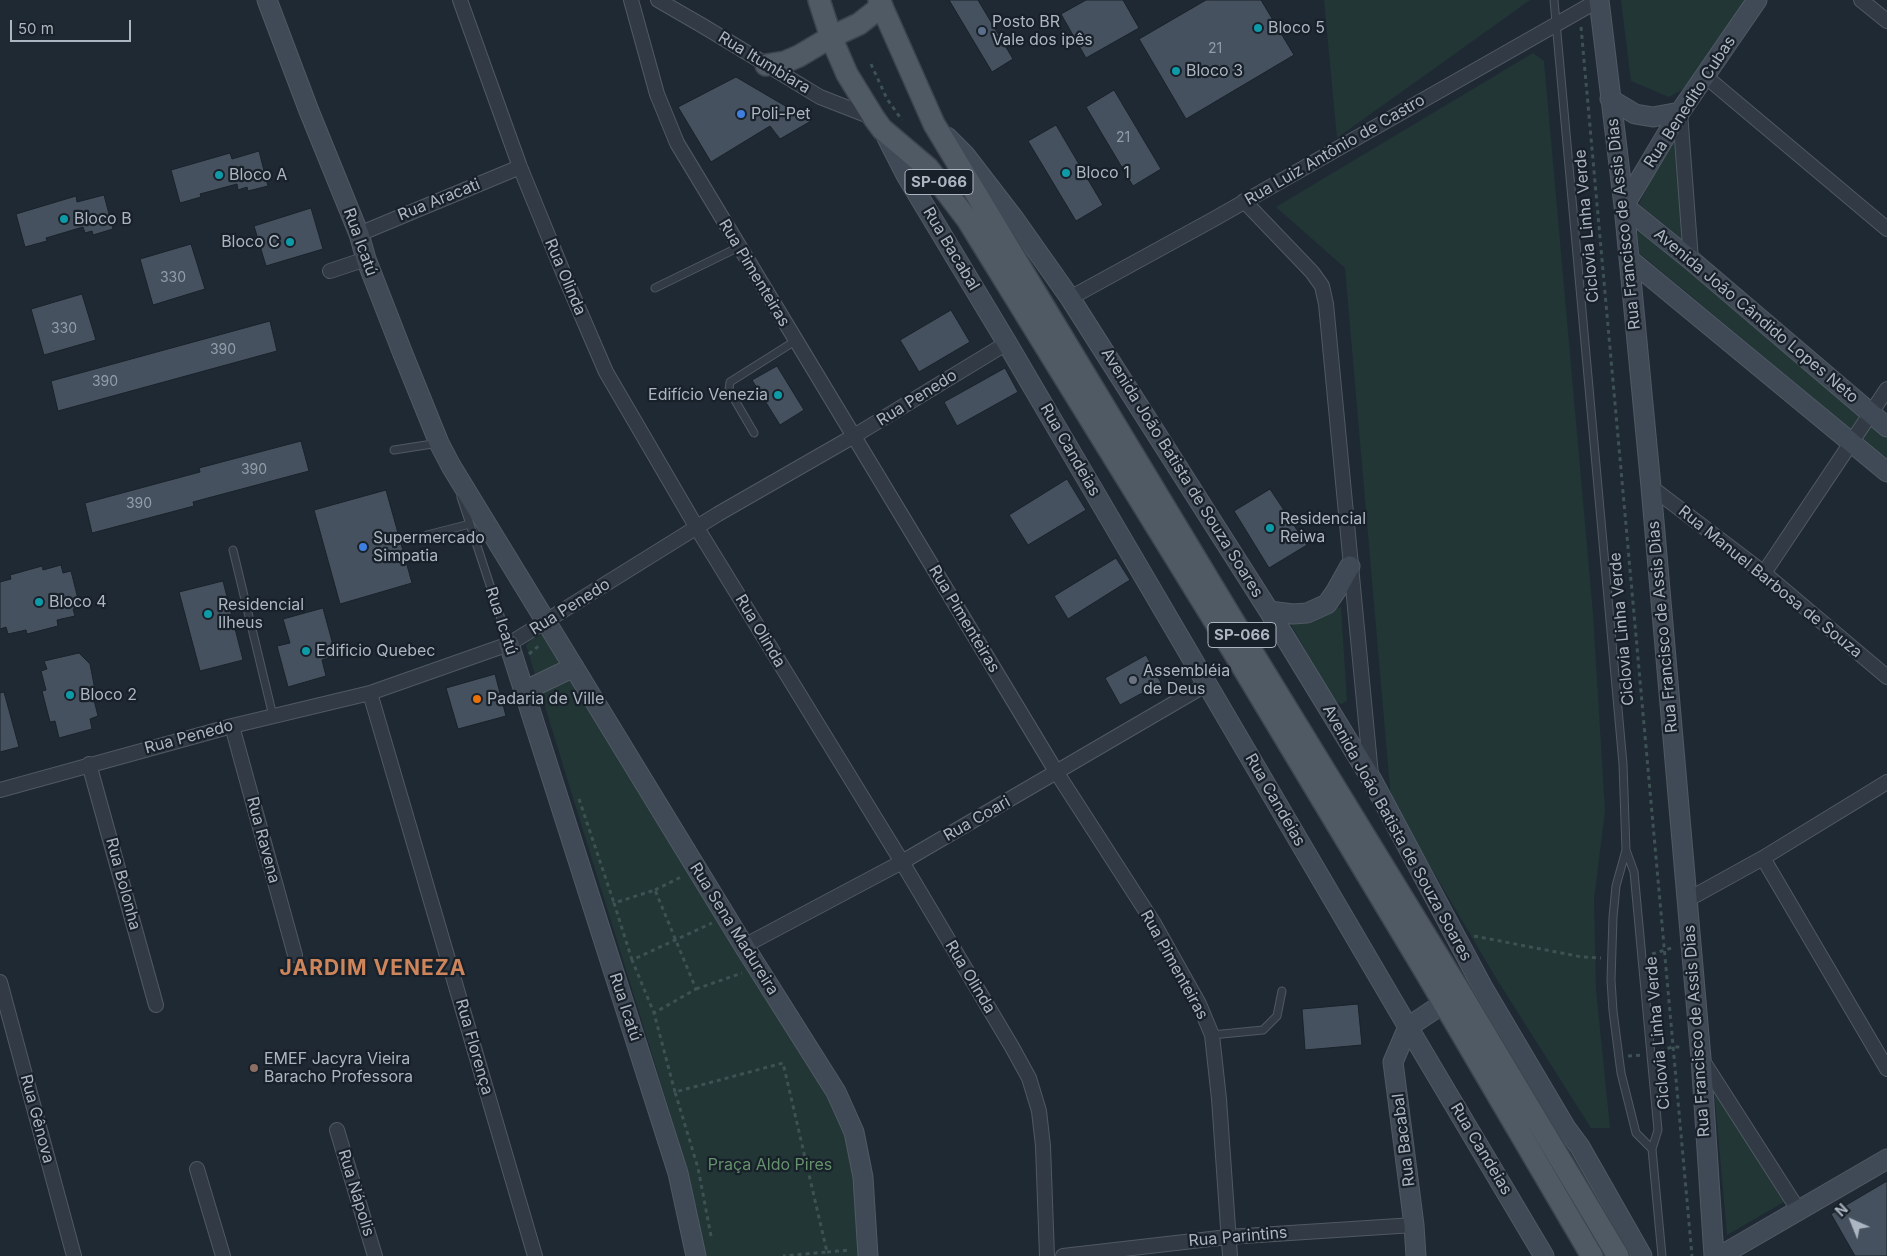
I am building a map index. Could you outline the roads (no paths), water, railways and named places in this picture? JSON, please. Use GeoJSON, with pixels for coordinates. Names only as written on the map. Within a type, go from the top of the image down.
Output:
{"type":"FeatureCollection","features":[{"type":"Feature","properties":{"kind":"main road","name":"SP-066"},"geometry":{"type":"LineString","coordinates":[[819,0],[831,36],[847,74],[878,123],[928,168],[967,219],[1233,652],[1453,999],[1605,1246],[1618,1256]]}},
{"type":"Feature","properties":{"kind":"main road"},"geometry":{"type":"LineString","coordinates":[[766,65],[792,59],[831,36],[859,24],[880,3]]}},
{"type":"Feature","properties":{"kind":"main road","name":"SP-066"},"geometry":{"type":"LineString","coordinates":[[880,3],[934,124],[1221,600],[1453,999],[1592,1256]]}},
{"type":"Feature","properties":{"kind":"street","name":"Rua Icatú"},"geometry":{"type":"LineString","coordinates":[[267,0],[366,259],[451,466]]}},
{"type":"Feature","properties":{"kind":"street","name":"Rua Olinda"},"geometry":{"type":"LineString","coordinates":[[460,0],[520,167],[606,372],[697,528],[902,862],[1012,1047],[1028,1078],[1040,1111],[1047,1256]]}},
{"type":"Feature","properties":{"kind":"street","name":"Rua Pimenteiras"},"geometry":{"type":"LineString","coordinates":[[631,0],[657,94],[677,143],[1057,773],[1152,922],[1200,1004],[1212,1035],[1219,1099],[1230,1256]]}},
{"type":"Feature","properties":{"kind":"street","name":"Rua Itumbiara"},"geometry":{"type":"LineString","coordinates":[[658,0],[820,97],[878,123]]}},
{"type":"Feature","properties":{"kind":"street","name":"Rua Luiz Antônio de Castro"},"geometry":{"type":"LineString","coordinates":[[1070,298],[1599,0]]}},
{"type":"Feature","properties":{"kind":"street","name":"Rua Francisco de Assis Dias"},"geometry":{"type":"LineString","coordinates":[[1599,0],[1630,259],[1651,487],[1691,942],[1714,1256]]}},
{"type":"Feature","properties":{"kind":"street","name":"Rua Benedito Cubas"},"geometry":{"type":"LineString","coordinates":[[1624,206],[1680,112],[1757,0]]}},
{"type":"Feature","properties":{"kind":"street"},"geometry":{"type":"LineString","coordinates":[[1861,0],[1887,21]]}},
{"type":"Feature","properties":{"kind":"street"},"geometry":{"type":"LineString","coordinates":[[1705,76],[1887,229]]}},
{"type":"Feature","properties":{"kind":"street"},"geometry":{"type":"LineString","coordinates":[[1610,98],[1635,114],[1653,117],[1680,112],[1691,260]]}},
{"type":"Feature","properties":{"kind":"street","name":"Rua Bacabal"},"geometry":{"type":"LineString","coordinates":[[878,123],[906,175],[1008,343]]}},
{"type":"Feature","properties":{"kind":"street","name":"Avenida João Batista de Souza Soares"},"geometry":{"type":"LineString","coordinates":[[934,124],[965,155],[1015,220],[1070,298],[1269,611],[1372,780],[1482,986],[1642,1256]]}},
{"type":"Feature","properties":{"kind":"street","name":"Rua Aracati"},"geometry":{"type":"LineString","coordinates":[[358,234],[520,167]]}},
{"type":"Feature","properties":{"kind":"street"},"geometry":{"type":"LineString","coordinates":[[1244,201],[1312,272],[1322,286],[1326,304],[1372,780]]}},
{"type":"Feature","properties":{"kind":"street","name":"Avenida João Cândido Lopes Neto"},"geometry":{"type":"LineString","coordinates":[[1624,206],[1691,260],[1887,427]]}},
{"type":"Feature","properties":{"kind":"street"},"geometry":{"type":"LineString","coordinates":[[330,271],[366,259]]}},
{"type":"Feature","properties":{"kind":"street"},"geometry":{"type":"LineString","coordinates":[[1630,259],[1887,472]]}},
{"type":"Feature","properties":{"kind":"street","name":"Rua Penedo"},"geometry":{"type":"LineString","coordinates":[[0,790],[232,726],[370,693],[509,644],[697,528],[1008,343]]}},
{"type":"Feature","properties":{"kind":"street","name":"Rua Candeias"},"geometry":{"type":"LineString","coordinates":[[1008,343],[1544,1256]]}},
{"type":"Feature","properties":{"kind":"street"},"geometry":{"type":"LineString","coordinates":[[1764,573],[1887,389]]}},
{"type":"Feature","properties":{"kind":"street","name":"Rua Sena Madureira"},"geometry":{"type":"LineString","coordinates":[[451,466],[744,946],[836,1092],[854,1132],[863,1177],[862,1253]]}},
{"type":"Feature","properties":{"kind":"street","name":"Rua Manuel Barbosa de Souza"},"geometry":{"type":"LineString","coordinates":[[1651,487],[1764,573],[1887,677]]}},
{"type":"Feature","properties":{"kind":"street"},"geometry":{"type":"LineString","coordinates":[[1269,611],[1293,614],[1307,613],[1327,604],[1350,566]]}},
{"type":"Feature","properties":{"kind":"street","name":"Rua Icatú"},"geometry":{"type":"LineString","coordinates":[[509,644],[532,688],[678,1173],[696,1256]]}},
{"type":"Feature","properties":{"kind":"street"},"geometry":{"type":"LineString","coordinates":[[532,688],[574,667]]}},
{"type":"Feature","properties":{"kind":"street","name":"Rua Coari"},"geometry":{"type":"LineString","coordinates":[[744,946],[902,862],[1207,684]]}},
{"type":"Feature","properties":{"kind":"street","name":"Rua Florença"},"geometry":{"type":"LineString","coordinates":[[370,693],[535,1256]]}},
{"type":"Feature","properties":{"kind":"street","name":"Rua Ravena"},"geometry":{"type":"LineString","coordinates":[[232,726],[295,955]]}},
{"type":"Feature","properties":{"kind":"street","name":"Rua Bolonha"},"geometry":{"type":"LineString","coordinates":[[89,764],[156,1005]]}},
{"type":"Feature","properties":{"kind":"street"},"geometry":{"type":"LineString","coordinates":[[1687,900],[1763,858],[1887,782]]}},
{"type":"Feature","properties":{"kind":"street"},"geometry":{"type":"LineString","coordinates":[[1763,858],[1887,1069]]}},
{"type":"Feature","properties":{"kind":"street","name":"Rua Gênova"},"geometry":{"type":"LineString","coordinates":[[0,982],[74,1256]]}},
{"type":"Feature","properties":{"kind":"street"},"geometry":{"type":"LineString","coordinates":[[1408,1027],[1453,999],[1482,986]]}},
{"type":"Feature","properties":{"kind":"street","name":"Rua Bacabal"},"geometry":{"type":"LineString","coordinates":[[1408,1027],[1393,1062],[1414,1225],[1416,1256]]}},
{"type":"Feature","properties":{"kind":"street"},"geometry":{"type":"LineString","coordinates":[[1700,1052],[1799,1211]]}},
{"type":"Feature","properties":{"kind":"street","name":"Rua Nápolis"},"geometry":{"type":"LineString","coordinates":[[337,1130],[375,1256]]}},
{"type":"Feature","properties":{"kind":"street"},"geometry":{"type":"LineString","coordinates":[[1720,1256],[1887,1159]]}},
{"type":"Feature","properties":{"kind":"street"},"geometry":{"type":"LineString","coordinates":[[197,1169],[223,1256]]}},
{"type":"Feature","properties":{"kind":"street"},"geometry":{"type":"LineString","coordinates":[[1605,1246],[1609,1199]]}},
{"type":"Feature","properties":{"kind":"street","name":"Rua Parintins"},"geometry":{"type":"LineString","coordinates":[[1063,1256],[1228,1237],[1414,1225]]}},
{"type":"Feature","properties":{"kind":"lane"},"geometry":{"type":"LineString","coordinates":[[1554,0],[1623,764],[1626,850],[1616,886],[1611,959],[1613,1011],[1619,1056],[1636,1133],[1652,1149]]}},
{"type":"Feature","properties":{"kind":"lane"},"geometry":{"type":"LineString","coordinates":[[655,288],[739,248]]}},
{"type":"Feature","properties":{"kind":"lane"},"geometry":{"type":"LineString","coordinates":[[754,433],[729,390],[730,382],[796,341]]}},
{"type":"Feature","properties":{"kind":"lane"},"geometry":{"type":"LineString","coordinates":[[394,450],[440,443]]}},
{"type":"Feature","properties":{"kind":"lane","name":"Rua Icatú"},"geometry":{"type":"LineString","coordinates":[[451,466],[509,644]]}},
{"type":"Feature","properties":{"kind":"lane"},"geometry":{"type":"LineString","coordinates":[[427,535],[470,524]]}},
{"type":"Feature","properties":{"kind":"lane"},"geometry":{"type":"LineString","coordinates":[[233,550],[271,701],[273,716]]}},
{"type":"Feature","properties":{"kind":"lane"},"geometry":{"type":"LineString","coordinates":[[1626,850],[1634,872],[1658,1130],[1652,1149],[1662,1256]]}},
{"type":"Feature","properties":{"kind":"lane"},"geometry":{"type":"LineString","coordinates":[[1212,1035],[1263,1030],[1277,1016],[1282,991]]}},
{"type":"Feature","properties":{"kind":"place","name":"Bloco 5"},"geometry":{"type":"Point","coordinates":[1258,28]}},
{"type":"Feature","properties":{"kind":"place","name":"Posto BR Vale dos ipês"},"geometry":{"type":"Point","coordinates":[982,31]}},
{"type":"Feature","properties":{"kind":"place","name":"Bloco 3"},"geometry":{"type":"Point","coordinates":[1176,71]}},
{"type":"Feature","properties":{"kind":"place","name":"Poli-Pet"},"geometry":{"type":"Point","coordinates":[741,114]}},
{"type":"Feature","properties":{"kind":"place","name":"Bloco 1"},"geometry":{"type":"Point","coordinates":[1066,173]}},
{"type":"Feature","properties":{"kind":"place","name":"Bloco A"},"geometry":{"type":"Point","coordinates":[219,175]}},
{"type":"Feature","properties":{"kind":"place","name":"Bloco B"},"geometry":{"type":"Point","coordinates":[64,219]}},
{"type":"Feature","properties":{"kind":"place","name":"Bloco C"},"geometry":{"type":"Point","coordinates":[290,242]}},
{"type":"Feature","properties":{"kind":"place","name":"Edifício Venezia"},"geometry":{"type":"Point","coordinates":[778,395]}},
{"type":"Feature","properties":{"kind":"place","name":"Residencial Reiwa"},"geometry":{"type":"Point","coordinates":[1270,528]}},
{"type":"Feature","properties":{"kind":"place","name":"Supermercado Simpatia"},"geometry":{"type":"Point","coordinates":[363,547]}},
{"type":"Feature","properties":{"kind":"place","name":"Bloco 4"},"geometry":{"type":"Point","coordinates":[39,602]}},
{"type":"Feature","properties":{"kind":"place","name":"Residencial Ilheus"},"geometry":{"type":"Point","coordinates":[208,614]}},
{"type":"Feature","properties":{"kind":"place","name":"Edificio Quebec"},"geometry":{"type":"Point","coordinates":[306,651]}},
{"type":"Feature","properties":{"kind":"place","name":"Assembléia de Deus"},"geometry":{"type":"Point","coordinates":[1133,680]}},
{"type":"Feature","properties":{"kind":"place","name":"Bloco 2"},"geometry":{"type":"Point","coordinates":[70,695]}},
{"type":"Feature","properties":{"kind":"place","name":"Padaria de Ville"},"geometry":{"type":"Point","coordinates":[477,699]}},
{"type":"Feature","properties":{"kind":"place","name":"EMEF Jacyra Vieira Baracho Professora"},"geometry":{"type":"Point","coordinates":[254,1068]}},
{"type":"Feature","properties":{"kind":"district","name":"JARDIM VENEZA"},"geometry":{"type":"Point","coordinates":[373,969]}},
{"type":"Feature","properties":{"kind":"park label","name":"Praça Aldo Pires"},"geometry":{"type":"Point","coordinates":[770,1165]}}]}
